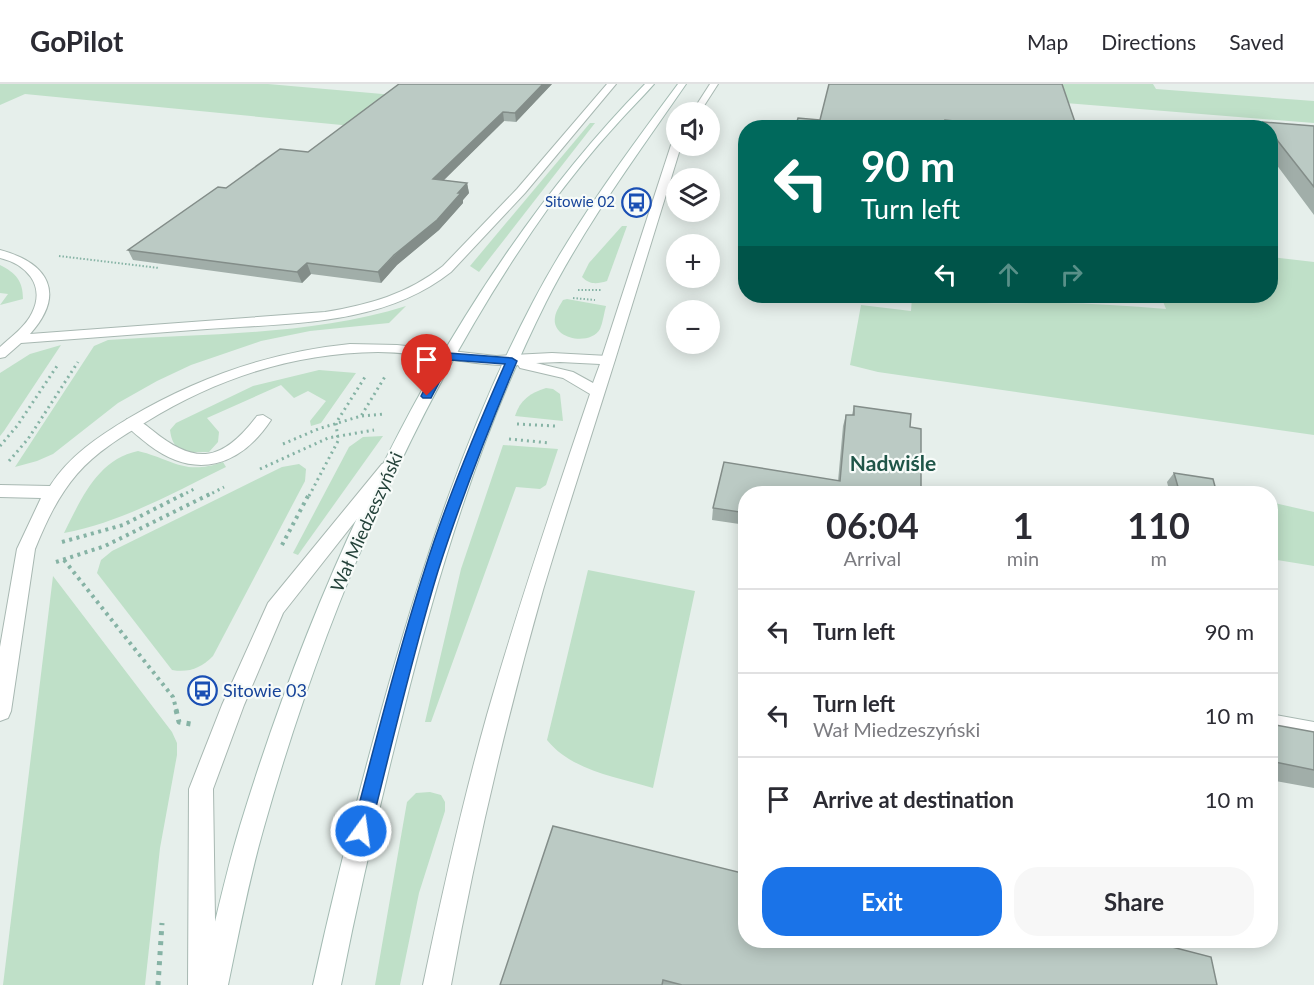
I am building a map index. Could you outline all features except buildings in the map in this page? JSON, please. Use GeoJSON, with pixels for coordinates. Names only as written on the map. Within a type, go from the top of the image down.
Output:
{"type":"FeatureCollection","features":[{"type":"Feature","properties":{"kind":"street"},"geometry":{"type":"LineString","coordinates":[[18,339],[326,316],[371,307],[416,290],[447,269],[521,190],[612,84]]}},
{"type":"Feature","properties":{"kind":"street","name":"Wał Miedzeszyński"},"geometry":{"type":"LineString","coordinates":[[214,985],[237,883],[281,736],[336,592],[393,462],[448,356],[494,280],[555,193],[614,121],[650,84]]}},
{"type":"Feature","properties":{"kind":"street"},"geometry":{"type":"LineString","coordinates":[[327,985],[366,810],[416,622],[479,436],[543,296],[572,245],[682,84]]}},
{"type":"Feature","properties":{"kind":"street"},"geometry":{"type":"LineString","coordinates":[[702,102],[714,84]]}},
{"type":"Feature","properties":{"kind":"street"},"geometry":{"type":"LineString","coordinates":[[437,985],[455,891],[498,716],[579,446],[673,156]]}},
{"type":"Feature","properties":{"kind":"street"},"geometry":{"type":"LineString","coordinates":[[0,354],[18,339],[39,313],[45,295],[41,278],[30,265],[4,255]]}},
{"type":"Feature","properties":{"kind":"street"},"geometry":{"type":"LineString","coordinates":[[0,711],[26,549],[35,527],[53,492],[85,455],[132,423],[204,384],[240,369],[285,356],[311,352],[382,348],[512,361],[546,358],[608,360]]}},
{"type":"Feature","properties":{"kind":"street"},"geometry":{"type":"LineString","coordinates":[[512,361],[568,375],[598,392]]}},
{"type":"Feature","properties":{"kind":"street"},"geometry":{"type":"LineString","coordinates":[[132,423],[180,457],[195,460],[210,459],[228,453],[243,444],[263,420]]}},
{"type":"Feature","properties":{"kind":"street"},"geometry":{"type":"LineString","coordinates":[[202,985],[201,789],[233,705],[275,609],[393,462]]}},
{"type":"Feature","properties":{"kind":"street"},"geometry":{"type":"LineString","coordinates":[[0,491],[53,492]]}},
{"type":"Feature","properties":{"kind":"street"},"geometry":{"type":"LineString","coordinates":[[1278,725],[1314,732]]}},
{"type":"Feature","properties":{"kind":"path"},"geometry":{"type":"LineString","coordinates":[[4,255],[39,254],[159,268]]}},
{"type":"Feature","properties":{"kind":"path"},"geometry":{"type":"LineString","coordinates":[[4,467],[28,438],[97,333]]}},
{"type":"Feature","properties":{"kind":"path"},"geometry":{"type":"LineString","coordinates":[[0,446],[17,426],[78,335]]}},
{"type":"Feature","properties":{"kind":"path"},"geometry":{"type":"LineString","coordinates":[[361,416],[388,413]]}},
{"type":"Feature","properties":{"kind":"path"},"geometry":{"type":"LineString","coordinates":[[251,474],[313,443],[337,434],[377,429]]}},
{"type":"Feature","properties":{"kind":"path"},"geometry":{"type":"LineString","coordinates":[[203,725],[179,722],[173,697],[64,560],[105,546],[230,484]]}},
{"type":"Feature","properties":{"kind":"green space"},"geometry":{"type":"Polygon","coordinates":[[[0,84],[268,84],[394,95],[352,126],[25,94],[0,105],[0,84]]]}},
{"type":"Feature","properties":{"kind":"green space"},"geometry":{"type":"Polygon","coordinates":[[[914,84],[1153,84],[1156,89],[1314,101],[1314,123],[1278,120],[915,91],[914,84]]]}},
{"type":"Feature","properties":{"kind":"green space"},"geometry":{"type":"Polygon","coordinates":[[[590,123],[595,123],[479,272],[470,266],[590,123]]]}},
{"type":"Feature","properties":{"kind":"green space"},"geometry":{"type":"Polygon","coordinates":[[[622,226],[627,226],[607,281],[594,283],[585,280],[582,277],[589,263],[622,226]]]}},
{"type":"Feature","properties":{"kind":"green space"},"geometry":{"type":"Polygon","coordinates":[[[1278,258],[1314,262],[1314,435],[878,372],[850,365],[861,305],[911,311],[912,303],[1083,304],[1166,309],[1164,303],[1278,303],[1278,258]]]}},
{"type":"Feature","properties":{"kind":"green space"},"geometry":{"type":"Polygon","coordinates":[[[0,265],[18,278],[22,287],[23,299],[0,305],[8,294],[0,293],[0,265]]]}},
{"type":"Feature","properties":{"kind":"green space"},"geometry":{"type":"Polygon","coordinates":[[[563,300],[606,306],[600,329],[595,334],[581,339],[559,331],[555,325],[555,317],[563,300]]]}},
{"type":"Feature","properties":{"kind":"green space"},"geometry":{"type":"Polygon","coordinates":[[[406,306],[389,323],[310,331],[261,341],[191,365],[118,403],[53,454],[15,467],[94,346],[108,340],[296,328],[370,316],[406,306]]]}},
{"type":"Feature","properties":{"kind":"green space"},"geometry":{"type":"Polygon","coordinates":[[[61,345],[0,436],[0,373],[30,354],[61,345]]]}},
{"type":"Feature","properties":{"kind":"green space"},"geometry":{"type":"Polygon","coordinates":[[[319,370],[356,373],[321,423],[311,426],[310,421],[326,401],[308,391],[294,398],[281,385],[207,418],[219,432],[218,442],[209,452],[188,452],[174,444],[170,430],[176,423],[253,386],[319,370]]]}},
{"type":"Feature","properties":{"kind":"green space"},"geometry":{"type":"Polygon","coordinates":[[[546,388],[553,389],[560,394],[563,421],[515,416],[526,398],[546,388]]]}},
{"type":"Feature","properties":{"kind":"green space"},"geometry":{"type":"Polygon","coordinates":[[[383,436],[298,555],[293,553],[349,447],[363,437],[383,436]]]}},
{"type":"Feature","properties":{"kind":"green space"},"geometry":{"type":"Polygon","coordinates":[[[503,445],[558,449],[546,485],[540,489],[516,487],[431,722],[425,722],[461,569],[503,445]]]}},
{"type":"Feature","properties":{"kind":"green space"},"geometry":{"type":"Polygon","coordinates":[[[138,451],[188,467],[210,466],[223,462],[226,467],[127,514],[64,533],[84,494],[101,471],[124,455],[138,451]]]}},
{"type":"Feature","properties":{"kind":"green space"},"geometry":{"type":"Polygon","coordinates":[[[299,464],[306,469],[305,481],[213,656],[194,669],[172,670],[97,573],[101,560],[112,551],[282,467],[299,464]]]}},
{"type":"Feature","properties":{"kind":"green space"},"geometry":{"type":"Polygon","coordinates":[[[1278,504],[1314,512],[1314,566],[1278,560],[1278,504]]]}},
{"type":"Feature","properties":{"kind":"green space"},"geometry":{"type":"Polygon","coordinates":[[[588,570],[695,591],[653,788],[582,766],[557,751],[547,740],[588,570]]]}},
{"type":"Feature","properties":{"kind":"green space"},"geometry":{"type":"Polygon","coordinates":[[[53,576],[172,732],[177,743],[177,755],[160,848],[145,985],[3,985],[53,576]]]}},
{"type":"Feature","properties":{"kind":"green space"},"geometry":{"type":"Polygon","coordinates":[[[430,792],[441,795],[445,802],[445,811],[419,893],[400,985],[375,985],[407,802],[416,793],[430,792]]]}},
{"type":"Feature","properties":{"kind":"place","name":"Sitowie 02"},"geometry":{"type":"Point","coordinates":[636,202]}},
{"type":"Feature","properties":{"kind":"place","name":"Sitowie 03"},"geometry":{"type":"Point","coordinates":[202,691]}},
{"type":"Feature","properties":{"kind":"district","name":"Nadwiśle"},"geometry":{"type":"Point","coordinates":[893,464]}},
{"type":"Feature","properties":{"kind":"route"},"geometry":{"type":"LineString","coordinates":[[361,831],[405,660],[432,570],[479,436],[512,361],[448,356],[427,396]]}}]}
